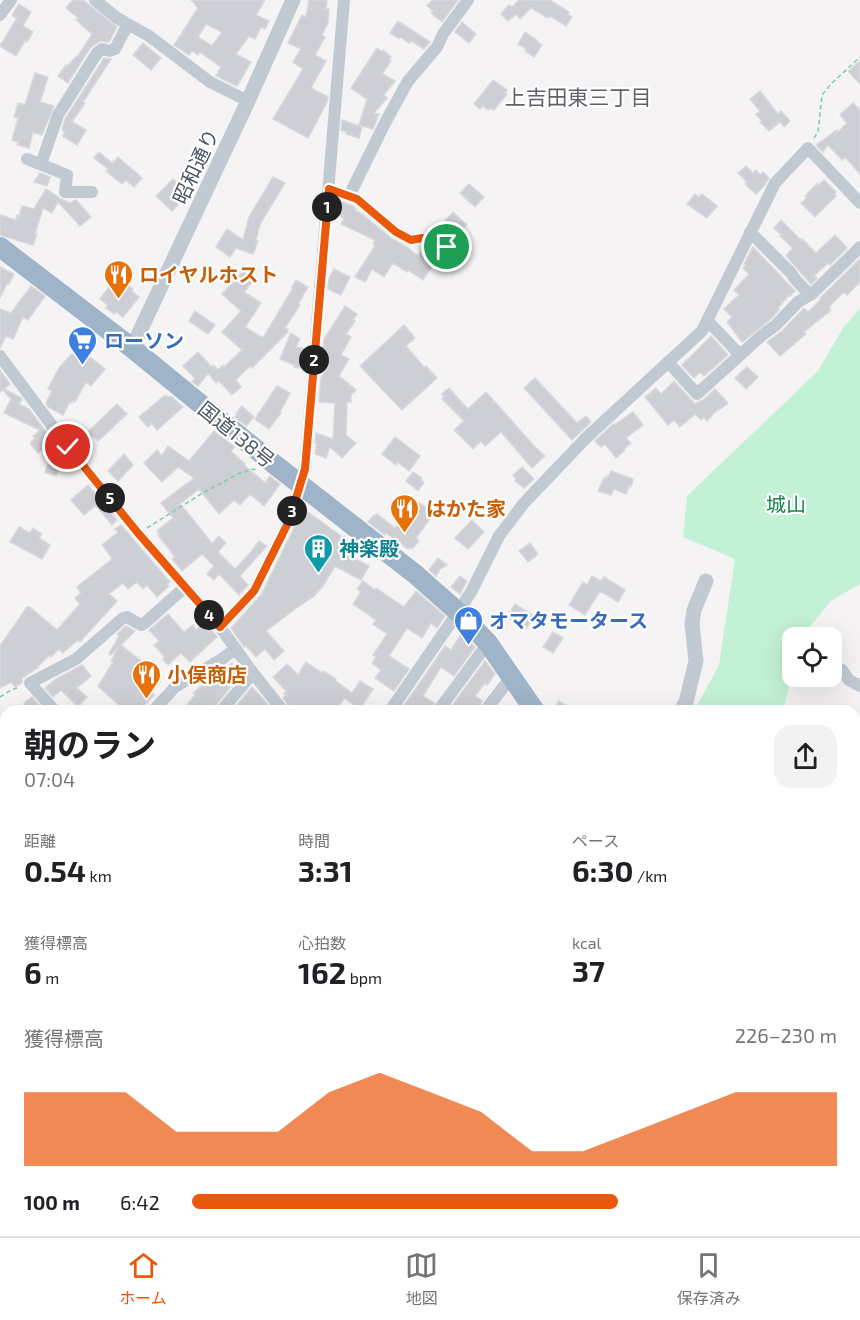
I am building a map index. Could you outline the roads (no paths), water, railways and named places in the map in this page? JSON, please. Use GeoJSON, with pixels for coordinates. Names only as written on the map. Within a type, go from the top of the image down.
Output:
{"type":"FeatureCollection","features":[{"type":"Feature","properties":{"kind":"highway","name":"国道138号"},"geometry":{"type":"LineString","coordinates":[[0,247],[132,348],[274,464],[415,574],[488,642],[531,705]]}},
{"type":"Feature","properties":{"kind":"street"},"geometry":{"type":"LineString","coordinates":[[0,15],[11,0]]}},
{"type":"Feature","properties":{"kind":"street"},"geometry":{"type":"LineString","coordinates":[[95,0],[117,18],[158,42],[210,82],[248,101]]}},
{"type":"Feature","properties":{"kind":"street","name":"昭和通り"},"geometry":{"type":"LineString","coordinates":[[132,348],[293,0]]}},
{"type":"Feature","properties":{"kind":"street"},"geometry":{"type":"LineString","coordinates":[[220,627],[254,591],[289,521],[305,469],[344,0]]}},
{"type":"Feature","properties":{"kind":"street"},"geometry":{"type":"LineString","coordinates":[[349,196],[408,81],[437,46],[468,0]]}},
{"type":"Feature","properties":{"kind":"street"},"geometry":{"type":"LineString","coordinates":[[41,164],[58,115],[97,52],[102,49],[110,51],[115,49],[128,24]]}},
{"type":"Feature","properties":{"kind":"street"},"geometry":{"type":"LineString","coordinates":[[394,705],[471,592],[499,536],[524,503],[586,438],[702,331],[775,183],[808,148],[860,203]]}},
{"type":"Feature","properties":{"kind":"street"},"geometry":{"type":"LineString","coordinates":[[27,159],[67,175],[65,192],[92,192]]}},
{"type":"Feature","properties":{"kind":"street"},"geometry":{"type":"LineString","coordinates":[[329,189],[357,199],[396,232],[411,240],[422,238],[450,248]]}},
{"type":"Feature","properties":{"kind":"street"},"geometry":{"type":"LineString","coordinates":[[750,232],[810,295]]}},
{"type":"Feature","properties":{"kind":"street"},"geometry":{"type":"LineString","coordinates":[[668,362],[697,394],[776,325],[798,302],[810,295],[860,246]]}},
{"type":"Feature","properties":{"kind":"street"},"geometry":{"type":"LineString","coordinates":[[707,321],[740,355]]}},
{"type":"Feature","properties":{"kind":"street"},"geometry":{"type":"LineString","coordinates":[[0,356],[68,447],[138,533],[220,627],[278,705]]}},
{"type":"Feature","properties":{"kind":"street"},"geometry":{"type":"LineString","coordinates":[[684,705],[696,662],[692,624],[694,610],[706,581]]}},
{"type":"Feature","properties":{"kind":"street"},"geometry":{"type":"LineString","coordinates":[[50,705],[30,683],[76,659],[123,618],[127,617],[141,625],[146,622],[185,587]]}},
{"type":"Feature","properties":{"kind":"street"},"geometry":{"type":"LineString","coordinates":[[442,705],[488,642]]}},
{"type":"Feature","properties":{"kind":"street"},"geometry":{"type":"LineString","coordinates":[[158,705],[175,687],[236,649]]}},
{"type":"Feature","properties":{"kind":"street"},"geometry":{"type":"LineString","coordinates":[[842,670],[849,680],[860,686]]}},
{"type":"Feature","properties":{"kind":"street"},"geometry":{"type":"LineString","coordinates":[[226,705],[253,673]]}},
{"type":"Feature","properties":{"kind":"street"},"geometry":{"type":"LineString","coordinates":[[490,705],[512,676]]}},
{"type":"Feature","properties":{"kind":"place","name":"ロイヤルホスト"},"geometry":{"type":"Point","coordinates":[118,300]}},
{"type":"Feature","properties":{"kind":"place","name":"ローソン"},"geometry":{"type":"Point","coordinates":[83,366]}},
{"type":"Feature","properties":{"kind":"place","name":"はかた家"},"geometry":{"type":"Point","coordinates":[405,534]}},
{"type":"Feature","properties":{"kind":"place","name":"神楽殿"},"geometry":{"type":"Point","coordinates":[318,574]}},
{"type":"Feature","properties":{"kind":"place","name":"オマタモータース"},"geometry":{"type":"Point","coordinates":[468,646]}},
{"type":"Feature","properties":{"kind":"place","name":"小俣商店"},"geometry":{"type":"Point","coordinates":[146,700]}},
{"type":"Feature","properties":{"kind":"district","name":"上吉田東三丁目"},"geometry":{"type":"Point","coordinates":[578,96]}},
{"type":"Feature","properties":{"kind":"park label","name":"城山"},"geometry":{"type":"Point","coordinates":[786,504]}}]}
